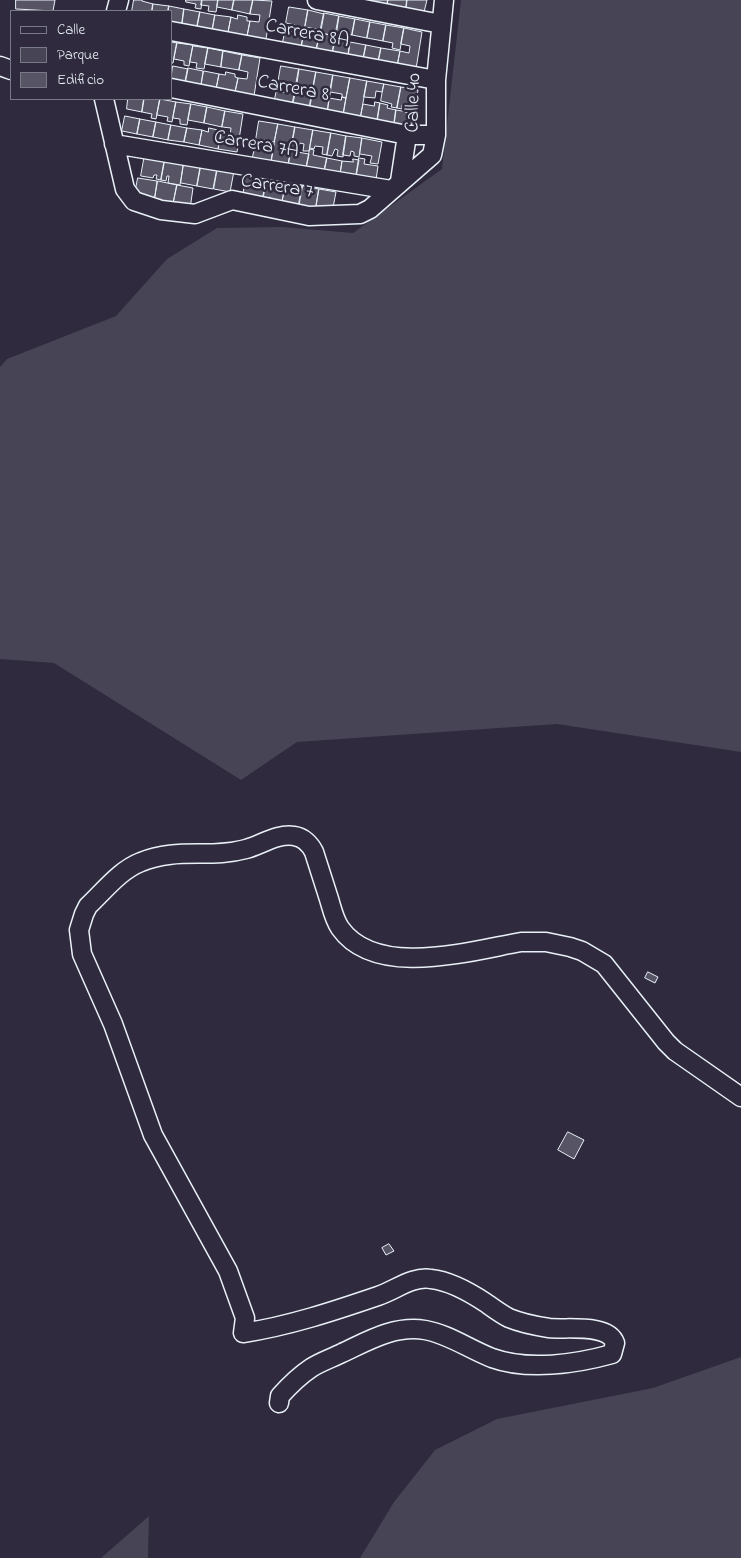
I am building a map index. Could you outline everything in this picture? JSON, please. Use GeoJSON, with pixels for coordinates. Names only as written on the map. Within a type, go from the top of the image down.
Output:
{"type":"FeatureCollection","features":[{"type":"Feature","properties":{"kind":"street"},"geometry":{"type":"LineString","coordinates":[[317,0],[441,24]]}},
{"type":"Feature","properties":{"kind":"street","name":"Calle 40"},"geometry":{"type":"LineString","coordinates":[[341,216],[365,212],[432,155],[436,135],[436,80],[444,0]]}},
{"type":"Feature","properties":{"kind":"street","name":"Carrera 8A"},"geometry":{"type":"LineString","coordinates":[[172,31],[436,80]]}},
{"type":"Feature","properties":{"kind":"street","name":"Carrera 8"},"geometry":{"type":"LineString","coordinates":[[172,88],[407,135],[436,135]]}},
{"type":"Feature","properties":{"kind":"street"},"geometry":{"type":"LineString","coordinates":[[103,100],[114,144]]}},
{"type":"Feature","properties":{"kind":"street"},"geometry":{"type":"LineString","coordinates":[[396,186],[407,135]]}},
{"type":"Feature","properties":{"kind":"street","name":"Carrera 7A"},"geometry":{"type":"LineString","coordinates":[[114,144],[396,186]]}},
{"type":"Feature","properties":{"kind":"street","name":"Carrera 7"},"geometry":{"type":"LineString","coordinates":[[114,144],[126,189],[134,201],[161,210],[195,214],[232,200],[309,216],[341,216]]}},
{"type":"Feature","properties":{"kind":"street"},"geometry":{"type":"LineString","coordinates":[[279,1403],[280,1396],[293,1382],[312,1367],[381,1335],[402,1329],[425,1330],[436,1333],[493,1358],[535,1364],[594,1359],[612,1354],[615,1343],[610,1335],[597,1330],[550,1328],[528,1324],[507,1317],[478,1298],[446,1282],[430,1278],[409,1281],[381,1295],[296,1322],[243,1333],[245,1318],[228,1271],[153,1135],[113,1024],[80,946],[79,930],[88,906],[128,868],[141,862],[170,854],[199,853],[214,855],[246,849],[286,836],[298,837],[308,843],[314,852],[336,922],[346,935],[360,946],[389,956],[411,959],[432,958],[527,942],[558,944],[582,951],[604,964],[638,1004],[662,1038],[675,1051],[741,1097]]}},
{"type":"Feature","properties":{"kind":"green space"},"geometry":{"type":"Polygon","coordinates":[[[461,0],[741,0],[741,752],[557,724],[297,742],[241,780],[54,663],[0,659],[0,367],[7,359],[116,316],[167,259],[217,228],[283,227],[353,233],[442,169],[461,0]]]}},
{"type":"Feature","properties":{"kind":"green space"},"geometry":{"type":"Polygon","coordinates":[[[741,1357],[741,1558],[360,1558],[394,1502],[435,1450],[497,1419],[653,1388],[741,1357]]]}},
{"type":"Feature","properties":{"kind":"green space"},"geometry":{"type":"Polygon","coordinates":[[[149,1516],[148,1558],[101,1558],[149,1516]]]}},
{"type":"Feature","properties":{"kind":"building"},"geometry":{"type":"Polygon","coordinates":[[[16,0],[55,0],[53,10],[16,9],[16,0]]]}},
{"type":"Feature","properties":{"kind":"building"},"geometry":{"type":"Polygon","coordinates":[[[134,0],[142,0],[153,4],[152,10],[132,10],[134,0]]]}},
{"type":"Feature","properties":{"kind":"building"},"geometry":{"type":"Polygon","coordinates":[[[186,0],[202,0],[201,9],[195,8],[196,4],[186,2],[186,0]]]}},
{"type":"Feature","properties":{"kind":"building"},"geometry":{"type":"Polygon","coordinates":[[[202,0],[218,0],[216,12],[208,11],[209,6],[201,5],[202,0]]]}},
{"type":"Feature","properties":{"kind":"building"},"geometry":{"type":"Polygon","coordinates":[[[218,0],[234,0],[232,10],[217,7],[218,0]]]}},
{"type":"Feature","properties":{"kind":"building"},"geometry":{"type":"Polygon","coordinates":[[[234,0],[253,0],[250,14],[232,10],[234,0]]]}},
{"type":"Feature","properties":{"kind":"building"},"geometry":{"type":"Polygon","coordinates":[[[253,0],[272,1],[266,39],[247,36],[250,21],[259,22],[260,15],[250,14],[253,0]]]}},
{"type":"Feature","properties":{"kind":"building"},"geometry":{"type":"Polygon","coordinates":[[[372,0],[388,0],[387,5],[371,3],[372,0]]]}},
{"type":"Feature","properties":{"kind":"building"},"geometry":{"type":"Polygon","coordinates":[[[388,0],[407,0],[406,9],[387,5],[388,0]]]}},
{"type":"Feature","properties":{"kind":"building"},"geometry":{"type":"Polygon","coordinates":[[[407,0],[427,0],[424,12],[406,9],[407,0]]]}},
{"type":"Feature","properties":{"kind":"building"},"geometry":{"type":"Polygon","coordinates":[[[153,4],[169,6],[168,10],[152,10],[153,4]]]}},
{"type":"Feature","properties":{"kind":"building"},"geometry":{"type":"Polygon","coordinates":[[[169,6],[184,9],[182,24],[172,22],[172,10],[168,10],[169,6]]]}},
{"type":"Feature","properties":{"kind":"building"},"geometry":{"type":"Polygon","coordinates":[[[289,7],[308,10],[301,48],[282,45],[285,30],[294,32],[295,25],[286,23],[289,7]]]}},
{"type":"Feature","properties":{"kind":"building"},"geometry":{"type":"Polygon","coordinates":[[[184,9],[200,12],[197,27],[182,24],[184,9]]]}},
{"type":"Feature","properties":{"kind":"building"},"geometry":{"type":"Polygon","coordinates":[[[308,10],[324,14],[321,30],[305,27],[308,10]]]}},
{"type":"Feature","properties":{"kind":"building"},"geometry":{"type":"Polygon","coordinates":[[[200,12],[215,15],[212,29],[197,27],[200,12]]]}},
{"type":"Feature","properties":{"kind":"building"},"geometry":{"type":"Polygon","coordinates":[[[324,13],[339,16],[336,36],[320,33],[324,13]]]}},
{"type":"Feature","properties":{"kind":"building"},"geometry":{"type":"Polygon","coordinates":[[[215,15],[231,17],[228,32],[213,29],[215,15]]]}},
{"type":"Feature","properties":{"kind":"building"},"geometry":{"type":"Polygon","coordinates":[[[238,15],[247,17],[247,21],[250,21],[247,36],[228,32],[231,17],[237,19],[238,15]]]}},
{"type":"Feature","properties":{"kind":"building"},"geometry":{"type":"Polygon","coordinates":[[[339,16],[355,19],[352,35],[336,32],[339,16]]]}},
{"type":"Feature","properties":{"kind":"building"},"geometry":{"type":"Polygon","coordinates":[[[355,19],[370,22],[367,38],[352,35],[355,19]]]}},
{"type":"Feature","properties":{"kind":"building"},"geometry":{"type":"Polygon","coordinates":[[[370,22],[386,25],[383,41],[367,38],[370,22]]]}},
{"type":"Feature","properties":{"kind":"building"},"geometry":{"type":"Polygon","coordinates":[[[386,25],[404,28],[400,50],[392,48],[393,43],[383,41],[386,25]]]}},
{"type":"Feature","properties":{"kind":"building"},"geometry":{"type":"Polygon","coordinates":[[[404,28],[422,32],[416,69],[397,66],[400,51],[409,53],[410,46],[401,44],[404,28]]]}},
{"type":"Feature","properties":{"kind":"building"},"geometry":{"type":"Polygon","coordinates":[[[320,33],[336,36],[332,54],[316,51],[320,33]]]}},
{"type":"Feature","properties":{"kind":"building"},"geometry":{"type":"Polygon","coordinates":[[[304,34],[319,37],[316,51],[301,48],[304,34]]]}},
{"type":"Feature","properties":{"kind":"building"},"geometry":{"type":"Polygon","coordinates":[[[335,39],[350,42],[348,57],[332,54],[335,39]]]}},
{"type":"Feature","properties":{"kind":"building"},"geometry":{"type":"Polygon","coordinates":[[[172,42],[177,43],[172,63],[172,42]]]}},
{"type":"Feature","properties":{"kind":"building"},"geometry":{"type":"Polygon","coordinates":[[[350,42],[366,45],[363,60],[348,57],[350,42]]]}},
{"type":"Feature","properties":{"kind":"building"},"geometry":{"type":"Polygon","coordinates":[[[177,43],[193,45],[189,66],[184,65],[184,61],[174,59],[177,43]]]}},
{"type":"Feature","properties":{"kind":"building"},"geometry":{"type":"Polygon","coordinates":[[[366,45],[381,48],[378,63],[363,60],[366,45]]]}},
{"type":"Feature","properties":{"kind":"building"},"geometry":{"type":"Polygon","coordinates":[[[193,46],[208,48],[204,69],[196,68],[197,63],[190,62],[193,46]]]}},
{"type":"Feature","properties":{"kind":"building"},"geometry":{"type":"Polygon","coordinates":[[[208,48],[223,51],[221,67],[205,64],[208,48]]]}},
{"type":"Feature","properties":{"kind":"building"},"geometry":{"type":"Polygon","coordinates":[[[381,48],[400,51],[397,66],[378,63],[381,48]]]}},
{"type":"Feature","properties":{"kind":"building"},"geometry":{"type":"Polygon","coordinates":[[[223,51],[242,55],[239,70],[221,67],[223,51]]]}},
{"type":"Feature","properties":{"kind":"building"},"geometry":{"type":"Polygon","coordinates":[[[242,55],[260,58],[254,96],[235,92],[238,78],[247,79],[248,72],[239,70],[242,55]]]}},
{"type":"Feature","properties":{"kind":"building"},"geometry":{"type":"Polygon","coordinates":[[[173,66],[188,69],[185,84],[172,81],[173,66]]]}},
{"type":"Feature","properties":{"kind":"building"},"geometry":{"type":"Polygon","coordinates":[[[281,66],[299,69],[296,90],[289,89],[289,85],[283,84],[282,90],[277,89],[281,66]]]}},
{"type":"Feature","properties":{"kind":"building"},"geometry":{"type":"Polygon","coordinates":[[[188,68],[203,71],[201,86],[185,83],[188,68]]]}},
{"type":"Feature","properties":{"kind":"building"},"geometry":{"type":"Polygon","coordinates":[[[299,69],[316,72],[313,88],[296,85],[299,69]]]}},
{"type":"Feature","properties":{"kind":"building"},"geometry":{"type":"Polygon","coordinates":[[[204,71],[219,74],[216,89],[201,86],[204,71]]]}},
{"type":"Feature","properties":{"kind":"building"},"geometry":{"type":"Polygon","coordinates":[[[226,72],[235,74],[235,77],[238,78],[235,92],[216,89],[219,74],[225,75],[226,72]]]}},
{"type":"Feature","properties":{"kind":"building"},"geometry":{"type":"Polygon","coordinates":[[[316,72],[333,75],[327,113],[309,110],[316,72]]]}},
{"type":"Feature","properties":{"kind":"building"},"geometry":{"type":"Polygon","coordinates":[[[333,75],[350,78],[346,98],[342,97],[342,94],[330,92],[333,75]]]}},
{"type":"Feature","properties":{"kind":"building"},"geometry":{"type":"Polygon","coordinates":[[[350,78],[367,81],[360,119],[343,116],[350,78]]]}},
{"type":"Feature","properties":{"kind":"building"},"geometry":{"type":"Polygon","coordinates":[[[367,81],[384,84],[382,92],[376,91],[375,98],[364,97],[367,81]]]}},
{"type":"Feature","properties":{"kind":"building"},"geometry":{"type":"Polygon","coordinates":[[[384,84],[401,87],[397,108],[391,107],[392,104],[381,101],[384,84]]]}},
{"type":"Feature","properties":{"kind":"building"},"geometry":{"type":"Polygon","coordinates":[[[296,85],[313,88],[312,93],[308,92],[307,96],[312,96],[309,110],[292,107],[296,85]]]}},
{"type":"Feature","properties":{"kind":"building"},"geometry":{"type":"Polygon","coordinates":[[[401,87],[418,90],[414,113],[405,112],[406,106],[402,105],[402,109],[397,108],[401,87]]]}},
{"type":"Feature","properties":{"kind":"building"},"geometry":{"type":"Polygon","coordinates":[[[277,89],[288,93],[289,89],[296,90],[292,107],[274,104],[277,89]]]}},
{"type":"Feature","properties":{"kind":"building"},"geometry":{"type":"Polygon","coordinates":[[[342,97],[346,98],[343,116],[327,113],[329,98],[341,100],[342,97]]]}},
{"type":"Feature","properties":{"kind":"building"},"geometry":{"type":"Polygon","coordinates":[[[128,100],[144,100],[142,112],[127,109],[128,100]]]}},
{"type":"Feature","properties":{"kind":"building"},"geometry":{"type":"Polygon","coordinates":[[[144,100],[160,100],[156,119],[151,118],[152,114],[142,112],[144,100]]]}},
{"type":"Feature","properties":{"kind":"building"},"geometry":{"type":"Polygon","coordinates":[[[160,100],[176,102],[172,122],[167,121],[168,117],[157,115],[160,100]]]}},
{"type":"Feature","properties":{"kind":"building"},"geometry":{"type":"Polygon","coordinates":[[[176,102],[191,104],[187,125],[180,124],[180,119],[173,118],[176,102]]]}},
{"type":"Feature","properties":{"kind":"building"},"geometry":{"type":"Polygon","coordinates":[[[375,102],[380,103],[377,122],[360,119],[363,104],[374,106],[375,102]]]}},
{"type":"Feature","properties":{"kind":"building"},"geometry":{"type":"Polygon","coordinates":[[[380,103],[388,105],[387,108],[396,110],[394,125],[377,122],[380,103]]]}},
{"type":"Feature","properties":{"kind":"building"},"geometry":{"type":"Polygon","coordinates":[[[191,104],[207,107],[204,123],[188,120],[191,104]]]}},
{"type":"Feature","properties":{"kind":"building"},"geometry":{"type":"Polygon","coordinates":[[[207,107],[225,111],[222,127],[204,123],[207,107]]]}},
{"type":"Feature","properties":{"kind":"building"},"geometry":{"type":"Polygon","coordinates":[[[396,110],[414,113],[411,128],[394,125],[396,110]]]}},
{"type":"Feature","properties":{"kind":"building"},"geometry":{"type":"Polygon","coordinates":[[[225,111],[243,114],[237,152],[218,149],[221,134],[230,136],[231,128],[222,127],[225,111]]]}},
{"type":"Feature","properties":{"kind":"building"},"geometry":{"type":"Polygon","coordinates":[[[125,116],[140,119],[137,134],[122,131],[125,116]]]}},
{"type":"Feature","properties":{"kind":"building"},"geometry":{"type":"Polygon","coordinates":[[[140,119],[156,122],[153,137],[137,134],[140,119]]]}},
{"type":"Feature","properties":{"kind":"building"},"geometry":{"type":"Polygon","coordinates":[[[259,121],[278,124],[274,142],[263,140],[262,147],[255,146],[259,121]]]}},
{"type":"Feature","properties":{"kind":"building"},"geometry":{"type":"Polygon","coordinates":[[[156,122],[171,125],[168,140],[153,137],[156,122]]]}},
{"type":"Feature","properties":{"kind":"building"},"geometry":{"type":"Polygon","coordinates":[[[278,124],[295,127],[288,166],[271,163],[278,124]]]}},
{"type":"Feature","properties":{"kind":"building"},"geometry":{"type":"Polygon","coordinates":[[[171,125],[187,128],[184,142],[168,140],[171,125]]]}},
{"type":"Feature","properties":{"kind":"building"},"geometry":{"type":"Polygon","coordinates":[[[295,127],[313,130],[309,151],[303,151],[304,144],[300,143],[297,150],[291,149],[295,127]]]}},
{"type":"Feature","properties":{"kind":"building"},"geometry":{"type":"Polygon","coordinates":[[[187,128],[202,130],[199,145],[184,142],[187,128]]]}},
{"type":"Feature","properties":{"kind":"building"},"geometry":{"type":"Polygon","coordinates":[[[209,128],[218,130],[218,133],[221,134],[218,149],[199,145],[202,130],[208,132],[209,128]]]}},
{"type":"Feature","properties":{"kind":"building"},"geometry":{"type":"Polygon","coordinates":[[[313,130],[331,133],[327,155],[322,154],[323,147],[315,146],[314,149],[310,148],[313,130]]]}},
{"type":"Feature","properties":{"kind":"building"},"geometry":{"type":"Polygon","coordinates":[[[331,133],[346,136],[343,157],[337,156],[338,150],[335,149],[332,156],[327,155],[331,133]]]}},
{"type":"Feature","properties":{"kind":"building"},"geometry":{"type":"Polygon","coordinates":[[[346,136],[362,138],[359,157],[354,156],[354,152],[351,151],[350,156],[343,155],[346,136]]]}},
{"type":"Feature","properties":{"kind":"building"},"geometry":{"type":"Polygon","coordinates":[[[362,138],[382,142],[378,164],[370,163],[372,156],[360,154],[362,138]]]}},
{"type":"Feature","properties":{"kind":"building"},"geometry":{"type":"Polygon","coordinates":[[[264,142],[274,144],[271,163],[252,159],[255,146],[263,148],[264,142]]]}},
{"type":"Feature","properties":{"kind":"building"},"geometry":{"type":"Polygon","coordinates":[[[310,149],[314,150],[313,155],[327,158],[324,172],[306,169],[310,149]]]}},
{"type":"Feature","properties":{"kind":"building"},"geometry":{"type":"Polygon","coordinates":[[[291,151],[309,154],[306,169],[288,166],[291,151]]]}},
{"type":"Feature","properties":{"kind":"building"},"geometry":{"type":"Polygon","coordinates":[[[145,154],[165,158],[161,180],[156,179],[157,175],[154,175],[153,178],[141,176],[145,154]]]}},
{"type":"Feature","properties":{"kind":"building"},"geometry":{"type":"Polygon","coordinates":[[[165,158],[184,161],[180,185],[168,183],[169,176],[167,176],[166,181],[161,180],[165,158]]]}},
{"type":"Feature","properties":{"kind":"building"},"geometry":{"type":"Polygon","coordinates":[[[327,158],[342,161],[340,174],[324,172],[327,158]]]}},
{"type":"Feature","properties":{"kind":"building"},"geometry":{"type":"Polygon","coordinates":[[[359,158],[365,159],[364,164],[378,166],[376,180],[356,177],[359,158]]]}},
{"type":"Feature","properties":{"kind":"building"},"geometry":{"type":"Polygon","coordinates":[[[353,159],[359,160],[356,177],[340,174],[342,161],[353,162],[353,159]]]}},
{"type":"Feature","properties":{"kind":"building"},"geometry":{"type":"Polygon","coordinates":[[[184,161],[201,164],[197,186],[181,183],[184,161]]]}},
{"type":"Feature","properties":{"kind":"building"},"geometry":{"type":"Polygon","coordinates":[[[201,164],[217,168],[213,189],[197,186],[201,164]]]}},
{"type":"Feature","properties":{"kind":"building"},"geometry":{"type":"Polygon","coordinates":[[[218,167],[234,171],[230,192],[214,189],[218,167]]]}},
{"type":"Feature","properties":{"kind":"building"},"geometry":{"type":"Polygon","coordinates":[[[246,175],[266,179],[262,201],[258,200],[258,196],[256,196],[255,200],[243,197],[246,175]]]}},
{"type":"Feature","properties":{"kind":"building"},"geometry":{"type":"Polygon","coordinates":[[[138,178],[157,181],[154,203],[134,199],[138,178]]]}},
{"type":"Feature","properties":{"kind":"building"},"geometry":{"type":"Polygon","coordinates":[[[267,179],[286,182],[281,206],[270,204],[271,198],[269,197],[268,202],[263,201],[267,179]]]}},
{"type":"Feature","properties":{"kind":"building"},"geometry":{"type":"Polygon","coordinates":[[[158,181],[177,185],[172,208],[161,206],[162,200],[160,199],[159,204],[154,203],[158,181]]]}},
{"type":"Feature","properties":{"kind":"building"},"geometry":{"type":"Polygon","coordinates":[[[286,183],[302,186],[298,207],[282,204],[286,183]]]}},
{"type":"Feature","properties":{"kind":"building"},"geometry":{"type":"Polygon","coordinates":[[[177,185],[193,188],[190,209],[173,206],[177,185]]]}},
{"type":"Feature","properties":{"kind":"building"},"geometry":{"type":"Polygon","coordinates":[[[303,186],[319,189],[315,210],[299,207],[303,186]]]}},
{"type":"Feature","properties":{"kind":"building"},"geometry":{"type":"Polygon","coordinates":[[[319,189],[336,192],[332,213],[316,210],[319,189]]]}},
{"type":"Feature","properties":{"kind":"building"},"geometry":{"type":"Polygon","coordinates":[[[648,972],[658,977],[655,983],[645,978],[648,972]]]}},
{"type":"Feature","properties":{"kind":"building"},"geometry":{"type":"Polygon","coordinates":[[[568,1132],[584,1140],[574,1159],[558,1150],[568,1132]]]}},
{"type":"Feature","properties":{"kind":"building"},"geometry":{"type":"Polygon","coordinates":[[[389,1244],[394,1251],[386,1255],[382,1248],[389,1244]]]}}]}
